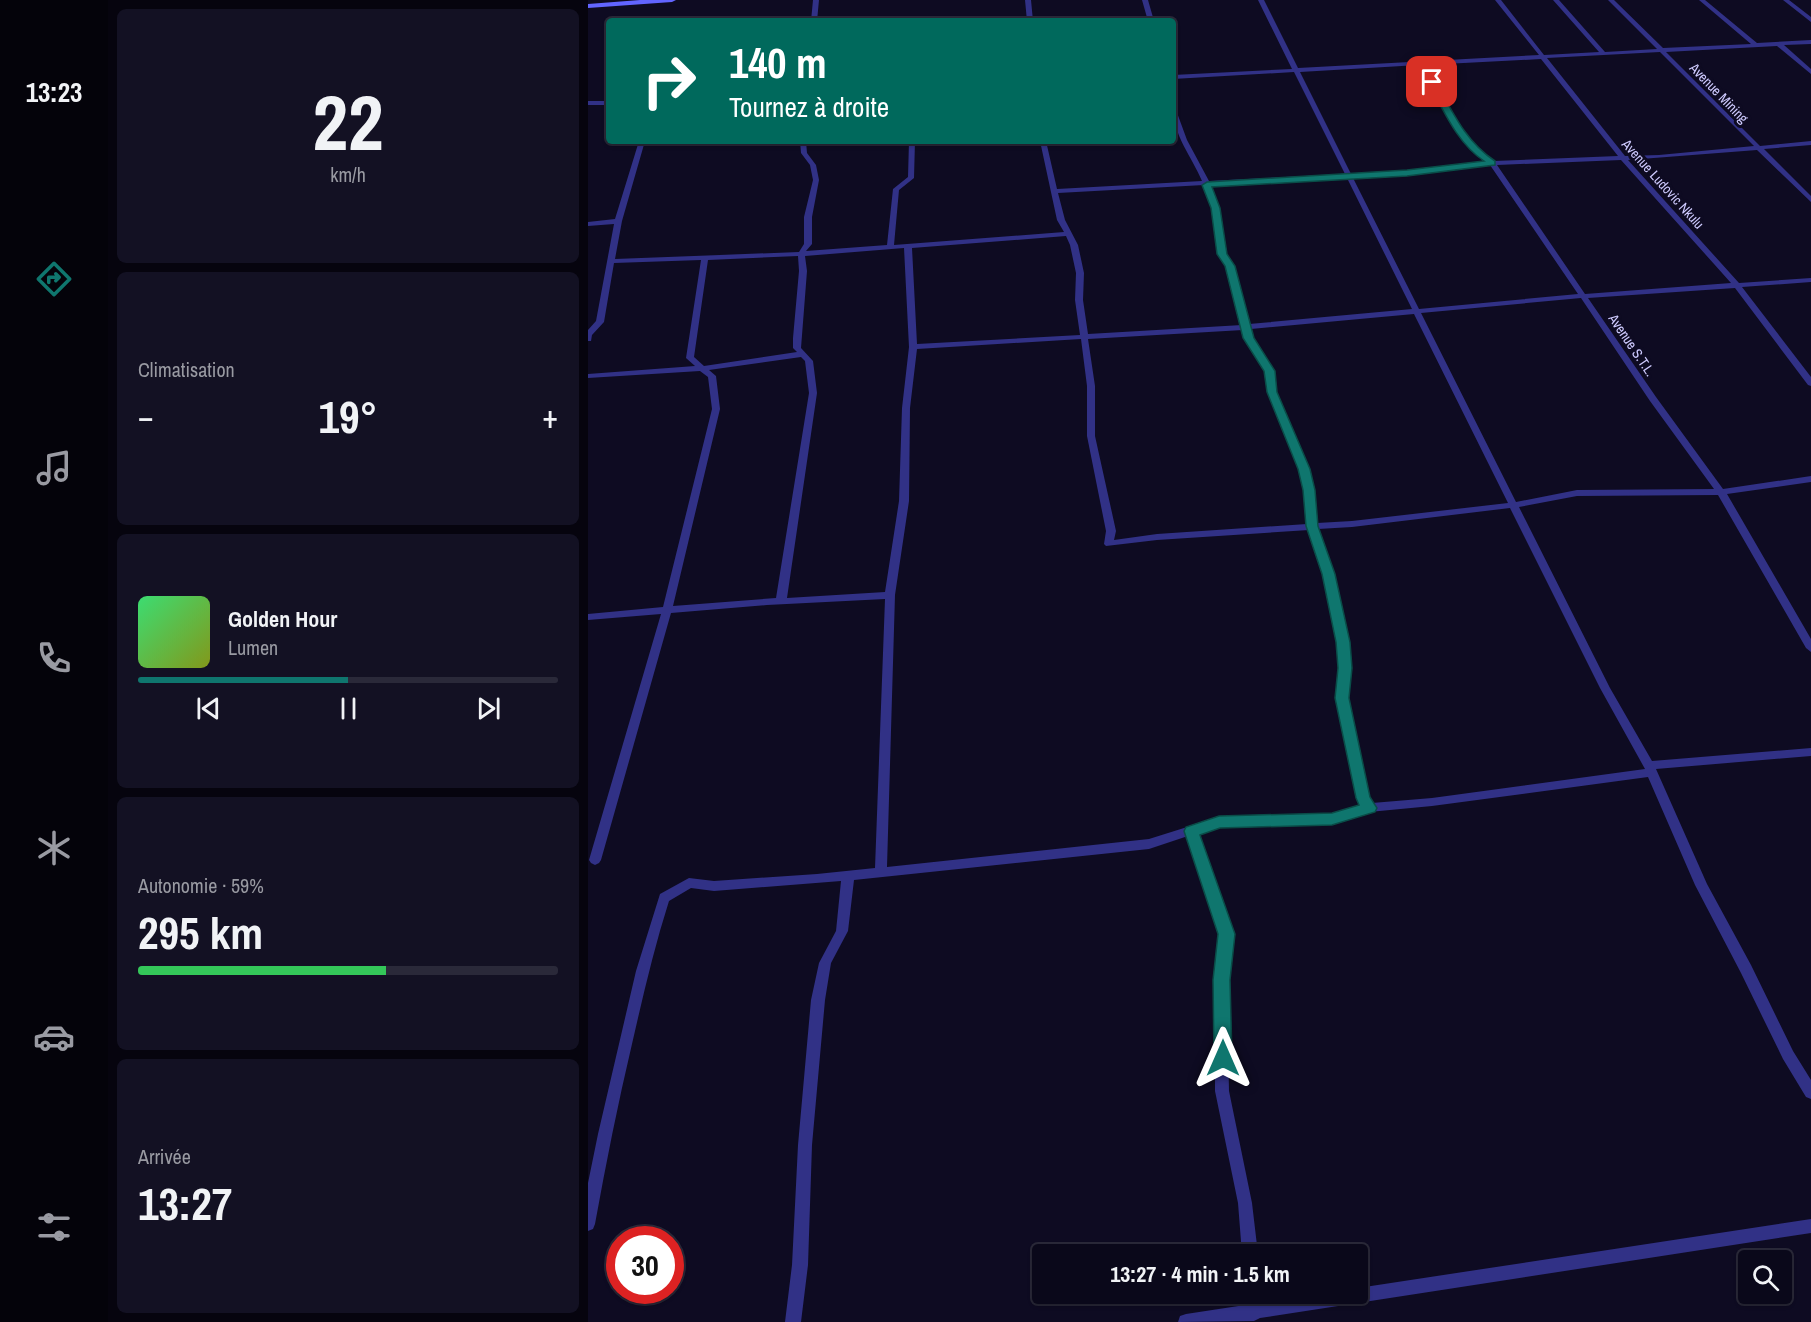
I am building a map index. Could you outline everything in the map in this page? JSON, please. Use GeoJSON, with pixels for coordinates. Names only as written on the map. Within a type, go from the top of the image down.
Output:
{"type":"FeatureCollection","features":[{"type":"Feature","properties":{"kind":"street"},"geometry":{"type":"LineString","coordinates":[[588,6],[672,0]]}},
{"type":"Feature","properties":{"kind":"street"},"geometry":{"type":"LineString","coordinates":[[814,18],[816,0]]}},
{"type":"Feature","properties":{"kind":"street"},"geometry":{"type":"LineString","coordinates":[[1028,0],[1030,18]]}},
{"type":"Feature","properties":{"kind":"street"},"geometry":{"type":"LineString","coordinates":[[1144,0],[1150,18]]}},
{"type":"Feature","properties":{"kind":"street"},"geometry":{"type":"LineString","coordinates":[[1260,0],[1605,688],[1650,769],[1701,885],[1788,1054],[1811,1093]]}},
{"type":"Feature","properties":{"kind":"street","name":"Avenue Ludovic Nkulu"},"geometry":{"type":"LineString","coordinates":[[1498,0],[1623,158],[1736,284],[1811,383]]}},
{"type":"Feature","properties":{"kind":"street"},"geometry":{"type":"LineString","coordinates":[[1556,0],[1604,54]]}},
{"type":"Feature","properties":{"kind":"street","name":"Avenue Mining"},"geometry":{"type":"LineString","coordinates":[[1611,0],[1811,201]]}},
{"type":"Feature","properties":{"kind":"street"},"geometry":{"type":"LineString","coordinates":[[1702,0],[1755,44]]}},
{"type":"Feature","properties":{"kind":"street"},"geometry":{"type":"LineString","coordinates":[[1786,0],[1811,20]]}},
{"type":"Feature","properties":{"kind":"street"},"geometry":{"type":"LineString","coordinates":[[1176,77],[1811,42]]}},
{"type":"Feature","properties":{"kind":"street"},"geometry":{"type":"LineString","coordinates":[[1779,44],[1811,72]]}},
{"type":"Feature","properties":{"kind":"street","name":"Avenue S.T.L."},"geometry":{"type":"LineString","coordinates":[[1422,65],[1461,135],[1475,151],[1492,163],[1582,296],[1721,492],[1811,648]]}},
{"type":"Feature","properties":{"kind":"street"},"geometry":{"type":"LineString","coordinates":[[588,102],[606,103]]}},
{"type":"Feature","properties":{"kind":"street"},"geometry":{"type":"LineString","coordinates":[[1176,117],[1215,208],[1222,254],[1230,266],[1249,338],[1269,371],[1272,392],[1304,469],[1309,490],[1312,526],[1328,574],[1340,623],[1345,657],[1342,698],[1363,798],[1369,808]]}},
{"type":"Feature","properties":{"kind":"street"},"geometry":{"type":"LineString","coordinates":[[1054,191],[1350,176],[1492,163],[1623,158],[1811,143]]}},
{"type":"Feature","properties":{"kind":"street"},"geometry":{"type":"LineString","coordinates":[[588,339],[588,334],[600,322],[613,261],[618,221],[641,144]]}},
{"type":"Feature","properties":{"kind":"street"},"geometry":{"type":"LineString","coordinates":[[781,601],[813,393],[811,370],[803,354],[797,348],[796,339],[803,271],[801,254],[808,244],[808,217],[816,180],[813,165],[804,153],[803,144]]}},
{"type":"Feature","properties":{"kind":"street"},"geometry":{"type":"LineString","coordinates":[[890,248],[896,189],[911,178],[912,144]]}},
{"type":"Feature","properties":{"kind":"street"},"geometry":{"type":"LineString","coordinates":[[1044,144],[1061,220],[1068,234],[1080,273],[1079,300],[1091,386],[1091,436],[1111,531],[1109,544],[1137,538],[1312,526],[1513,505],[1577,493],[1721,492],[1811,479]]}},
{"type":"Feature","properties":{"kind":"street"},"geometry":{"type":"LineString","coordinates":[[588,224],[618,221]]}},
{"type":"Feature","properties":{"kind":"street"},"geometry":{"type":"LineString","coordinates":[[613,261],[801,254],[1068,234]]}},
{"type":"Feature","properties":{"kind":"street"},"geometry":{"type":"LineString","coordinates":[[881,872],[890,595],[904,501],[906,408],[913,347],[908,247]]}},
{"type":"Feature","properties":{"kind":"street"},"geometry":{"type":"LineString","coordinates":[[596,860],[667,610],[716,409],[712,376],[690,358],[705,257]]}},
{"type":"Feature","properties":{"kind":"street"},"geometry":{"type":"LineString","coordinates":[[913,347],[1247,326],[1582,296],[1811,280]]}},
{"type":"Feature","properties":{"kind":"street"},"geometry":{"type":"LineString","coordinates":[[588,376],[704,368],[803,354]]}},
{"type":"Feature","properties":{"kind":"street"},"geometry":{"type":"LineString","coordinates":[[588,617],[781,601],[890,595]]}},
{"type":"Feature","properties":{"kind":"street"},"geometry":{"type":"LineString","coordinates":[[588,1224],[608,1118],[635,998],[664,898],[689,883],[737,885],[848,876],[1149,844],[1219,822],[1332,819],[1369,808],[1432,802],[1650,769],[1811,752]]}},
{"type":"Feature","properties":{"kind":"street"},"geometry":{"type":"LineString","coordinates":[[1192,831],[1227,934],[1221,980],[1222,1091],[1245,1203],[1249,1244]]}},
{"type":"Feature","properties":{"kind":"street"},"geometry":{"type":"LineString","coordinates":[[793,1322],[800,1265],[804,1154],[818,1000],[825,963],[842,931],[848,876]]}},
{"type":"Feature","properties":{"kind":"street"},"geometry":{"type":"LineString","coordinates":[[1186,1322],[1811,1226]]}},
{"type":"Feature","properties":{"kind":"street"},"geometry":{"type":"LineString","coordinates":[[1253,1304],[1254,1313]]}},
{"type":"Feature","properties":{"kind":"route"},"geometry":{"type":"LineString","coordinates":[[1223,1058],[1221,980],[1227,934],[1192,831],[1219,822],[1332,819],[1369,808],[1363,798],[1342,698],[1345,657],[1340,623],[1328,574],[1312,526],[1309,490],[1304,469],[1272,392],[1269,371],[1249,338],[1230,266],[1222,254],[1215,208],[1207,185],[1407,173],[1492,163],[1475,151],[1461,135],[1432,82]]}}]}
